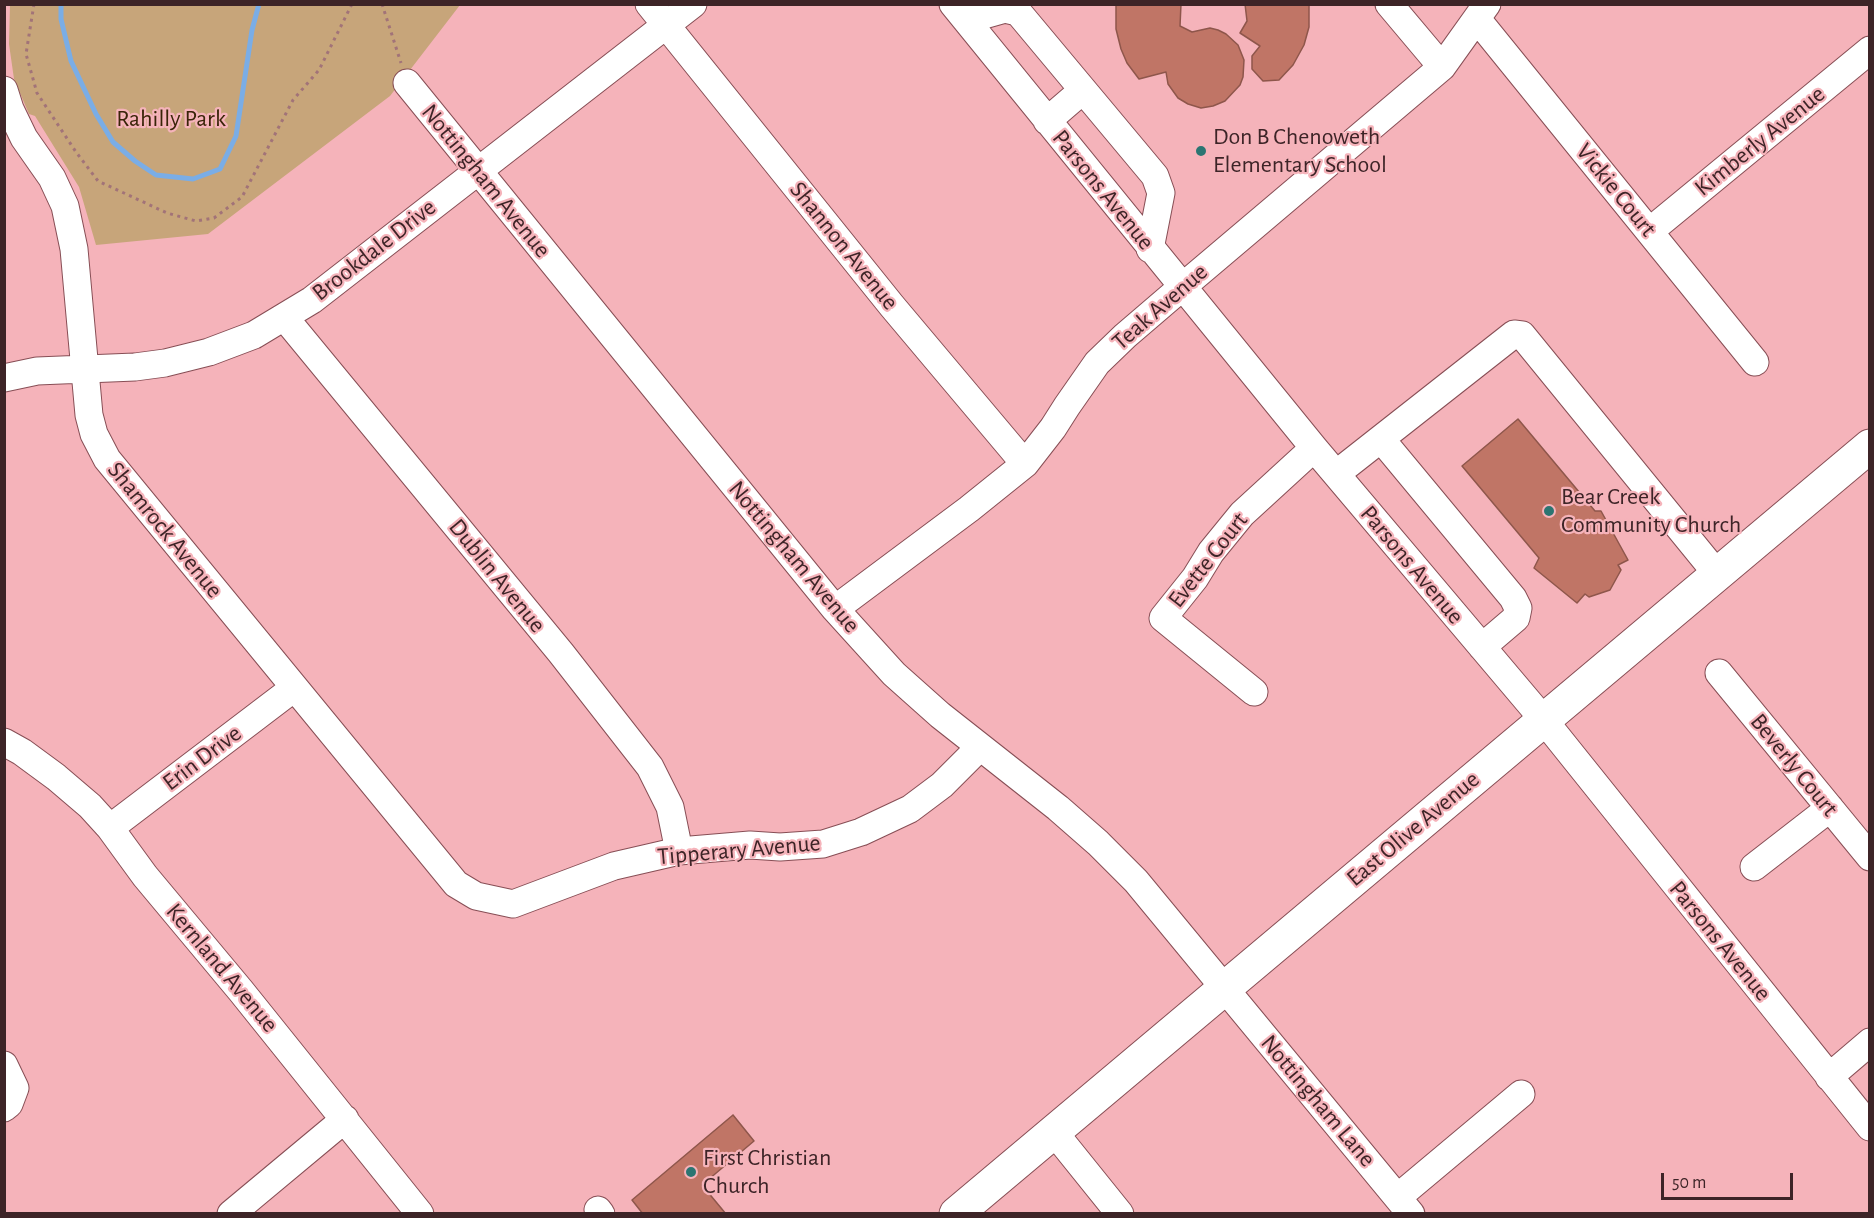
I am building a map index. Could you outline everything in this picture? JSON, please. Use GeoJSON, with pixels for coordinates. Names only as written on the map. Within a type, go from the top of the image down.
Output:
{"type":"FeatureCollection","features":[{"type":"Feature","properties":{"kind":"main road","name":"East Olive Avenue"},"geometry":{"type":"LineString","coordinates":[[956,1214],[1869,446]]}},
{"type":"Feature","properties":{"kind":"street","name":"Shannon Avenue"},"geometry":{"type":"LineString","coordinates":[[650,4],[892,306],[1025,464]]}},
{"type":"Feature","properties":{"kind":"street","name":"Brookdale Drive"},"geometry":{"type":"LineString","coordinates":[[4,378],[37,371],[135,367],[165,363],[209,352],[254,335],[312,300],[693,4]]}},
{"type":"Feature","properties":{"kind":"street"},"geometry":{"type":"LineString","coordinates":[[1389,5],[1442,67]]}},
{"type":"Feature","properties":{"kind":"street"},"geometry":{"type":"LineString","coordinates":[[959,12],[1005,9],[1018,12],[1155,176],[1161,193],[1150,249]]}},
{"type":"Feature","properties":{"kind":"street","name":"Teak Avenue"},"geometry":{"type":"LineString","coordinates":[[835,609],[1025,464],[1053,428],[1097,363],[1125,336],[1442,67],[1482,11]]}},
{"type":"Feature","properties":{"kind":"street","name":"Vickie Court"},"geometry":{"type":"LineString","coordinates":[[1482,11],[1650,231],[1755,362]]}},
{"type":"Feature","properties":{"kind":"street","name":"Parsons Avenue"},"geometry":{"type":"LineString","coordinates":[[959,12],[1181,288],[1543,719],[1869,1127]]}},
{"type":"Feature","properties":{"kind":"street","name":"Kimberly Avenue"},"geometry":{"type":"LineString","coordinates":[[1650,231],[1869,50]]}},
{"type":"Feature","properties":{"kind":"street","name":"Nottingham Avenue"},"geometry":{"type":"LineString","coordinates":[[408,83],[477,171],[835,609],[894,674],[1098,843],[1136,881],[1224,988]]}},
{"type":"Feature","properties":{"kind":"street","name":"Shamrock Avenue"},"geometry":{"type":"LineString","coordinates":[[4,90],[10,109],[14,139],[52,178],[65,206],[71,227],[89,415],[94,434],[107,459],[456,884],[476,896]]}},
{"type":"Feature","properties":{"kind":"street"},"geometry":{"type":"LineString","coordinates":[[1047,121],[1083,90]]}},
{"type":"Feature","properties":{"kind":"street","name":"Dublin Avenue"},"geometry":{"type":"LineString","coordinates":[[285,318],[561,653],[650,767],[670,807],[679,851]]}},
{"type":"Feature","properties":{"kind":"street"},"geometry":{"type":"LineString","coordinates":[[1336,474],[1514,334],[1522,335],[1717,574]]}},
{"type":"Feature","properties":{"kind":"street"},"geometry":{"type":"LineString","coordinates":[[1381,439],[1513,598],[1518,608],[1516,618],[1482,647]]}},
{"type":"Feature","properties":{"kind":"street","name":"Evette Court"},"geometry":{"type":"LineString","coordinates":[[1254,692],[1163,618],[1196,578],[1211,552],[1242,514],[1314,448]]}},
{"type":"Feature","properties":{"kind":"street","name":"Beverly Court"},"geometry":{"type":"LineString","coordinates":[[1719,673],[1869,857]]}},
{"type":"Feature","properties":{"kind":"street","name":"Erin Drive"},"geometry":{"type":"LineString","coordinates":[[110,828],[294,688]]}},
{"type":"Feature","properties":{"kind":"street","name":"Kernland Avenue"},"geometry":{"type":"LineString","coordinates":[[4,742],[56,777],[90,806],[110,828],[146,876],[420,1214]]}},
{"type":"Feature","properties":{"kind":"street","name":"Tipperary Avenue"},"geometry":{"type":"LineString","coordinates":[[476,896],[513,904],[614,866],[679,851],[750,845],[780,847],[822,844],[861,832],[910,809],[942,785],[980,747]]}},
{"type":"Feature","properties":{"kind":"street"},"geometry":{"type":"LineString","coordinates":[[1754,867],[1830,808]]}},
{"type":"Feature","properties":{"kind":"street","name":"Nottingham Lane"},"geometry":{"type":"LineString","coordinates":[[1224,988],[1404,1205]]}},
{"type":"Feature","properties":{"kind":"street"},"geometry":{"type":"LineString","coordinates":[[1829,1077],[1869,1042]]}},
{"type":"Feature","properties":{"kind":"street"},"geometry":{"type":"LineString","coordinates":[[4,1065],[15,1088],[9,1104],[4,1108]]}},
{"type":"Feature","properties":{"kind":"street"},"geometry":{"type":"LineString","coordinates":[[1404,1205],[1521,1094]]}},
{"type":"Feature","properties":{"kind":"street"},"geometry":{"type":"LineString","coordinates":[[231,1214],[345,1119]]}},
{"type":"Feature","properties":{"kind":"street"},"geometry":{"type":"LineString","coordinates":[[1054,1132],[1120,1214]]}},
{"type":"Feature","properties":{"kind":"path"},"geometry":{"type":"LineString","coordinates":[[33,4],[27,54],[37,93],[76,152],[98,181],[166,213],[196,221],[214,218],[242,197],[292,100],[320,70],[352,4]]}},
{"type":"Feature","properties":{"kind":"path"},"geometry":{"type":"LineString","coordinates":[[382,4],[408,83]]}},
{"type":"Feature","properties":{"kind":"green space","name":"Rahilly Park"},"geometry":{"type":"Polygon","coordinates":[[[10,5],[460,5],[390,96],[208,234],[96,245],[79,187],[35,116],[29,114],[14,79],[9,44],[10,5]]]}},
{"type":"Feature","properties":{"kind":"building"},"geometry":{"type":"Polygon","coordinates":[[[1116,4],[1181,4],[1180,26],[1192,32],[1210,28],[1218,30],[1238,45],[1244,60],[1240,85],[1225,101],[1201,108],[1178,98],[1168,84],[1166,72],[1139,79],[1127,63],[1121,49],[1116,29],[1116,4]]]}},
{"type":"Feature","properties":{"kind":"building"},"geometry":{"type":"Polygon","coordinates":[[[1245,4],[1309,4],[1309,27],[1304,45],[1293,65],[1279,80],[1263,81],[1252,69],[1252,56],[1260,46],[1240,33],[1247,21],[1245,4]]]}},
{"type":"Feature","properties":{"kind":"building","name":"Bear Creek Community Church"},"geometry":{"type":"Polygon","coordinates":[[[1518,419],[1595,511],[1601,511],[1628,560],[1618,565],[1621,570],[1610,590],[1589,597],[1585,594],[1577,603],[1534,568],[1539,558],[1462,466],[1518,419]]]}},
{"type":"Feature","properties":{"kind":"building","name":"First Christian Church"},"geometry":{"type":"Polygon","coordinates":[[[733,1115],[754,1141],[702,1185],[726,1214],[643,1214],[632,1200],[733,1115]]]}},
{"type":"Feature","properties":{"kind":"waterway"},"geometry":{"type":"LineString","coordinates":[[61,4],[61,19],[71,61],[96,114],[113,142],[156,175],[193,179],[220,169],[236,136],[252,30],[259,4]]}},
{"type":"Feature","properties":{"kind":"place","name":"Don B Chenoweth Elementary School"},"geometry":{"type":"Point","coordinates":[1201,151]}},
{"type":"Feature","properties":{"kind":"place","name":"Bear Creek Community Church"},"geometry":{"type":"Point","coordinates":[1549,511]}},
{"type":"Feature","properties":{"kind":"place","name":"First Christian Church"},"geometry":{"type":"Point","coordinates":[691,1172]}}]}
